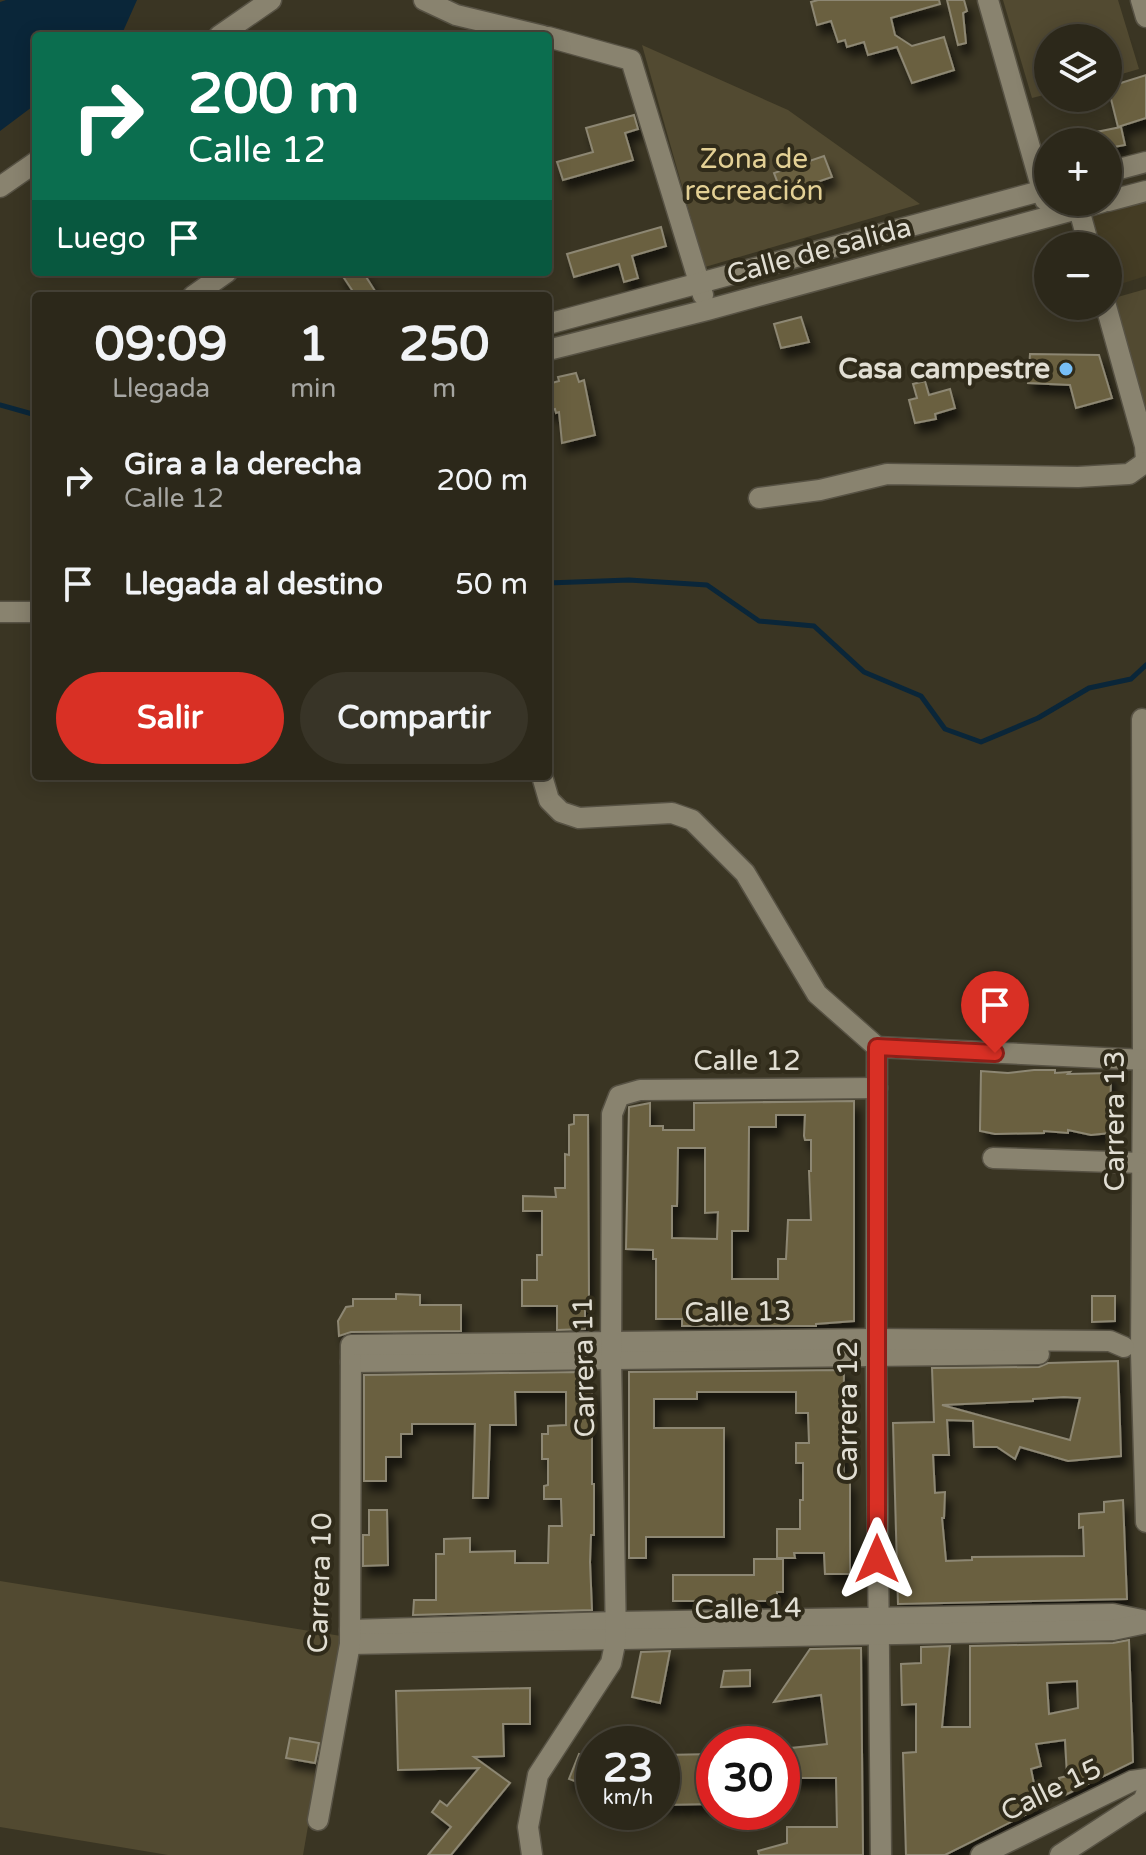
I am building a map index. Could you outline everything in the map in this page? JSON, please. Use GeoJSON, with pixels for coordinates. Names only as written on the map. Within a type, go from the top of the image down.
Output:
{"type":"FeatureCollection","features":[{"type":"Feature","properties":{"kind":"street"},"geometry":{"type":"LineString","coordinates":[[225,32],[271,0]]}},
{"type":"Feature","properties":{"kind":"street"},"geometry":{"type":"LineString","coordinates":[[424,0],[456,15],[523,32]]}},
{"type":"Feature","properties":{"kind":"street"},"geometry":{"type":"LineString","coordinates":[[988,0],[1034,153]]}},
{"type":"Feature","properties":{"kind":"street"},"geometry":{"type":"LineString","coordinates":[[1141,0],[1146,17]]}},
{"type":"Feature","properties":{"kind":"street"},"geometry":{"type":"LineString","coordinates":[[552,39],[631,60],[707,310]]}},
{"type":"Feature","properties":{"kind":"street"},"geometry":{"type":"LineString","coordinates":[[1122,168],[1146,162]]}},
{"type":"Feature","properties":{"kind":"street"},"geometry":{"type":"LineString","coordinates":[[0,187],[32,165]]}},
{"type":"Feature","properties":{"kind":"street","name":"Calle de salida"},"geometry":{"type":"LineString","coordinates":[[1122,197],[1146,191]]}},
{"type":"Feature","properties":{"kind":"street"},"geometry":{"type":"LineString","coordinates":[[552,323],[1034,193]]}},
{"type":"Feature","properties":{"kind":"street","name":"Calle de salida"},"geometry":{"type":"LineString","coordinates":[[552,349],[1050,216]]}},
{"type":"Feature","properties":{"kind":"street"},"geometry":{"type":"LineString","coordinates":[[199,292],[221,276]]}},
{"type":"Feature","properties":{"kind":"street"},"geometry":{"type":"LineString","coordinates":[[759,498],[820,490],[887,474],[1078,477],[1129,474],[1146,462],[1145,446],[1110,320]]}},
{"type":"Feature","properties":{"kind":"street"},"geometry":{"type":"LineString","coordinates":[[0,612],[32,612]]}},
{"type":"Feature","properties":{"kind":"street","name":"Carrera 13"},"geometry":{"type":"LineString","coordinates":[[1142,719],[1145,1060],[1137,1346],[1146,1522]]}},
{"type":"Feature","properties":{"kind":"street"},"geometry":{"type":"LineString","coordinates":[[543,780],[549,800],[561,812],[579,818],[672,813],[692,820],[745,873],[817,994],[877,1047],[1145,1060]]}},
{"type":"Feature","properties":{"kind":"street","name":"Carrera 12"},"geometry":{"type":"LineString","coordinates":[[877,1047],[876,1347],[881,1855]]}},
{"type":"Feature","properties":{"kind":"street","name":"Calle 12"},"geometry":{"type":"LineString","coordinates":[[619,1096],[640,1090],[877,1088]]}},
{"type":"Feature","properties":{"kind":"street","name":"Carrera 11"},"geometry":{"type":"LineString","coordinates":[[616,1630],[611,1350],[612,1114],[619,1096]]}},
{"type":"Feature","properties":{"kind":"street"},"geometry":{"type":"LineString","coordinates":[[993,1158],[1142,1163]]}},
{"type":"Feature","properties":{"kind":"street","name":"Calle 13"},"geometry":{"type":"LineString","coordinates":[[351,1353],[1110,1341],[1137,1346]]}},
{"type":"Feature","properties":{"kind":"street","name":"Carrera 10"},"geometry":{"type":"LineString","coordinates":[[318,1820],[350,1637],[351,1353]]}},
{"type":"Feature","properties":{"kind":"street","name":"Calle 14"},"geometry":{"type":"LineString","coordinates":[[350,1637],[878,1626],[1113,1614],[1146,1622]]}},
{"type":"Feature","properties":{"kind":"street"},"geometry":{"type":"LineString","coordinates":[[532,1855],[528,1827],[538,1775],[611,1663],[616,1630]]}},
{"type":"Feature","properties":{"kind":"street","name":"Calle 15"},"geometry":{"type":"LineString","coordinates":[[981,1855],[1132,1781],[1146,1779]]}},
{"type":"Feature","properties":{"kind":"street","name":"Calle 15"},"geometry":{"type":"LineString","coordinates":[[1060,1855],[1143,1801],[1146,1794]]}},
{"type":"Feature","properties":{"kind":"shaded area"},"geometry":{"type":"Polygon","coordinates":[[[1146,201],[1146,276],[1122,284],[1122,232],[1093,232],[1088,216],[1122,216],[1122,205],[1146,201]]]}},
{"type":"Feature","properties":{"kind":"green space"},"geometry":{"type":"Polygon","coordinates":[[[1003,0],[1118,0],[1139,69],[1122,74],[1122,24],[1034,24],[1032,98],[1003,0]]]}},
{"type":"Feature","properties":{"kind":"green space","name":"Zona de recreación"},"geometry":{"type":"Polygon","coordinates":[[[642,45],[788,110],[920,204],[705,267],[642,45]]]}},
{"type":"Feature","properties":{"kind":"green space"},"geometry":{"type":"Polygon","coordinates":[[[1146,289],[1146,419],[1120,320],[1122,296],[1146,289]]]}},
{"type":"Feature","properties":{"kind":"green space"},"geometry":{"type":"Polygon","coordinates":[[[0,1581],[341,1636],[303,1855],[168,1855],[0,1827],[0,1581]]]}},
{"type":"Feature","properties":{"kind":"water"},"geometry":{"type":"Polygon","coordinates":[[[137,0],[123,32],[32,32],[32,107],[0,131],[0,2],[137,0]]]}},
{"type":"Feature","properties":{"kind":"building"},"geometry":{"type":"Polygon","coordinates":[[[939,0],[940,4],[891,18],[895,35],[912,46],[944,37],[954,70],[912,83],[897,47],[868,55],[864,42],[847,47],[845,40],[838,42],[831,21],[817,25],[811,2],[939,0]]]}},
{"type":"Feature","properties":{"kind":"building"},"geometry":{"type":"Polygon","coordinates":[[[947,0],[964,0],[967,11],[963,13],[966,43],[958,45],[947,0]]]}},
{"type":"Feature","properties":{"kind":"building"},"geometry":{"type":"Polygon","coordinates":[[[1146,75],[1146,118],[1118,127],[1114,112],[1122,112],[1122,83],[1146,75]]]}},
{"type":"Feature","properties":{"kind":"building"},"geometry":{"type":"Polygon","coordinates":[[[634,115],[638,129],[625,133],[633,160],[563,180],[557,162],[593,152],[586,128],[634,115]]]}},
{"type":"Feature","properties":{"kind":"building"},"geometry":{"type":"Polygon","coordinates":[[[824,156],[832,177],[782,194],[774,173],[824,156]]]}},
{"type":"Feature","properties":{"kind":"building"},"geometry":{"type":"Polygon","coordinates":[[[661,227],[666,246],[632,256],[638,278],[624,282],[619,264],[574,277],[567,254],[661,227]]]}},
{"type":"Feature","properties":{"kind":"building"},"geometry":{"type":"Polygon","coordinates":[[[343,276],[366,276],[375,291],[374,292],[353,292],[343,276]]]}},
{"type":"Feature","properties":{"kind":"building"},"geometry":{"type":"Polygon","coordinates":[[[801,317],[809,342],[781,348],[774,324],[801,317]]]}},
{"type":"Feature","properties":{"kind":"building","name":"Casa campestre"},"geometry":{"type":"Polygon","coordinates":[[[1030,354],[1099,355],[1112,398],[1076,408],[1070,385],[1028,383],[1030,354]]]}},
{"type":"Feature","properties":{"kind":"building"},"geometry":{"type":"Polygon","coordinates":[[[576,373],[579,382],[584,380],[595,435],[562,443],[559,412],[552,410],[552,383],[559,381],[558,377],[576,373]]]}},
{"type":"Feature","properties":{"kind":"building"},"geometry":{"type":"Polygon","coordinates":[[[925,381],[929,395],[950,389],[955,408],[935,414],[936,419],[915,423],[909,400],[917,398],[913,384],[925,381]]]}},
{"type":"Feature","properties":{"kind":"building"},"geometry":{"type":"Polygon","coordinates":[[[1034,1070],[1070,1072],[1068,1074],[1111,1073],[1110,1133],[1091,1135],[1068,1130],[1068,1133],[995,1134],[980,1131],[981,1071],[1008,1073],[1034,1070]]]}},
{"type":"Feature","properties":{"kind":"building"},"geometry":{"type":"Polygon","coordinates":[[[854,1101],[854,1321],[816,1326],[682,1326],[682,1319],[656,1319],[656,1259],[653,1259],[653,1250],[626,1249],[629,1107],[650,1103],[650,1126],[663,1126],[663,1130],[694,1130],[694,1103],[854,1101]],[[776,1115],[776,1127],[749,1127],[748,1231],[732,1231],[732,1279],[778,1279],[778,1259],[786,1259],[788,1220],[811,1220],[811,1140],[805,1140],[804,1136],[805,1115],[776,1115]],[[678,1148],[677,1206],[672,1206],[672,1238],[717,1239],[718,1212],[705,1213],[705,1148],[678,1148]]]}},
{"type":"Feature","properties":{"kind":"building"},"geometry":{"type":"Polygon","coordinates":[[[574,1115],[588,1115],[589,1305],[585,1305],[585,1329],[557,1330],[557,1306],[522,1306],[522,1280],[537,1280],[537,1255],[542,1255],[542,1211],[523,1211],[523,1196],[556,1197],[555,1188],[565,1188],[565,1154],[569,1155],[569,1125],[574,1124],[574,1115]]]}},
{"type":"Feature","properties":{"kind":"building"},"geometry":{"type":"Polygon","coordinates":[[[396,1294],[420,1295],[420,1305],[461,1305],[461,1331],[351,1332],[339,1336],[338,1321],[346,1307],[353,1306],[353,1299],[396,1299],[396,1294]]]}},
{"type":"Feature","properties":{"kind":"building"},"geometry":{"type":"Polygon","coordinates":[[[1092,1296],[1115,1296],[1115,1321],[1092,1322],[1092,1296]]]}},
{"type":"Feature","properties":{"kind":"building"},"geometry":{"type":"Polygon","coordinates":[[[1118,1361],[1121,1456],[1068,1461],[1020,1447],[1015,1459],[997,1447],[974,1447],[973,1421],[947,1420],[949,1455],[933,1455],[935,1493],[945,1492],[942,1518],[946,1561],[972,1560],[972,1557],[1084,1556],[1083,1527],[1079,1528],[1079,1514],[1104,1512],[1104,1502],[1123,1500],[1127,1599],[898,1604],[893,1423],[934,1422],[932,1368],[1039,1367],[1048,1363],[1118,1361]],[[1064,1397],[942,1405],[1070,1440],[1080,1398],[1064,1397]]]}},
{"type":"Feature","properties":{"kind":"building"},"geometry":{"type":"Polygon","coordinates":[[[844,1370],[844,1482],[850,1482],[850,1574],[825,1574],[824,1553],[794,1553],[795,1558],[777,1558],[777,1529],[800,1529],[803,1463],[796,1463],[796,1443],[809,1443],[808,1413],[796,1413],[796,1392],[697,1392],[697,1399],[654,1399],[654,1428],[724,1428],[724,1537],[646,1537],[646,1558],[629,1558],[629,1372],[844,1370]]]}},
{"type":"Feature","properties":{"kind":"building"},"geometry":{"type":"Polygon","coordinates":[[[581,1372],[581,1391],[592,1391],[592,1610],[413,1615],[414,1600],[436,1600],[436,1554],[444,1554],[444,1539],[470,1538],[470,1552],[515,1551],[515,1563],[548,1563],[549,1526],[562,1526],[561,1499],[544,1499],[544,1486],[548,1485],[548,1459],[542,1459],[542,1434],[548,1434],[548,1426],[566,1425],[566,1392],[515,1392],[516,1425],[490,1425],[488,1498],[473,1498],[475,1424],[412,1424],[412,1434],[401,1434],[401,1457],[386,1457],[386,1481],[364,1481],[364,1375],[581,1372]]]}},
{"type":"Feature","properties":{"kind":"building"},"geometry":{"type":"Polygon","coordinates":[[[369,1510],[387,1510],[388,1565],[363,1566],[363,1535],[369,1535],[369,1510]]]}},
{"type":"Feature","properties":{"kind":"building"},"geometry":{"type":"Polygon","coordinates":[[[754,1559],[783,1559],[783,1592],[777,1592],[777,1601],[673,1601],[673,1575],[754,1575],[754,1559]]]}},
{"type":"Feature","properties":{"kind":"building"},"geometry":{"type":"Polygon","coordinates":[[[1129,1640],[1133,1762],[1063,1796],[1059,1778],[1067,1776],[1065,1740],[1036,1744],[1041,1766],[1031,1769],[1039,1808],[945,1855],[906,1855],[903,1753],[916,1752],[916,1704],[902,1705],[901,1664],[921,1663],[921,1647],[950,1646],[942,1727],[970,1727],[970,1646],[1129,1640]],[[1077,1681],[1047,1683],[1049,1714],[1078,1708],[1077,1681]]]}},
{"type":"Feature","properties":{"kind":"building"},"geometry":{"type":"Polygon","coordinates":[[[861,1648],[863,1855],[759,1855],[758,1851],[787,1843],[787,1830],[837,1827],[836,1778],[800,1778],[800,1747],[827,1744],[821,1695],[774,1702],[810,1649],[861,1648]]]}},
{"type":"Feature","properties":{"kind":"building"},"geometry":{"type":"Polygon","coordinates":[[[670,1651],[660,1703],[632,1697],[641,1652],[670,1651]]]}},
{"type":"Feature","properties":{"kind":"building"},"geometry":{"type":"Polygon","coordinates":[[[750,1670],[750,1686],[721,1687],[724,1671],[750,1670]]]}},
{"type":"Feature","properties":{"kind":"building"},"geometry":{"type":"Polygon","coordinates":[[[530,1688],[530,1724],[503,1724],[504,1756],[474,1757],[510,1783],[451,1855],[428,1855],[451,1827],[432,1812],[440,1801],[447,1806],[479,1768],[398,1770],[396,1691],[530,1688]]]}},
{"type":"Feature","properties":{"kind":"building"},"geometry":{"type":"Polygon","coordinates":[[[290,1738],[319,1743],[315,1763],[286,1758],[290,1738]]]}},
{"type":"Feature","properties":{"kind":"building"},"geometry":{"type":"Polygon","coordinates":[[[696,1754],[696,1804],[680,1805],[680,1755],[696,1754]]]}},
{"type":"Feature","properties":{"kind":"building"},"geometry":{"type":"Polygon","coordinates":[[[576,1762],[576,1782],[569,1779],[576,1762]]]}},
{"type":"Feature","properties":{"kind":"waterway"},"geometry":{"type":"LineString","coordinates":[[0,405],[32,414]]}},
{"type":"Feature","properties":{"kind":"waterway"},"geometry":{"type":"LineString","coordinates":[[552,583],[629,580],[707,585],[759,621],[814,626],[864,672],[921,696],[945,729],[981,742],[1038,718],[1089,688],[1131,679],[1146,665]]}},
{"type":"Feature","properties":{"kind":"place","name":"Casa campestre"},"geometry":{"type":"Point","coordinates":[1066,369]}},
{"type":"Feature","properties":{"kind":"route"},"geometry":{"type":"LineString","coordinates":[[877,1559],[877,1047],[995,1053]]}}]}
